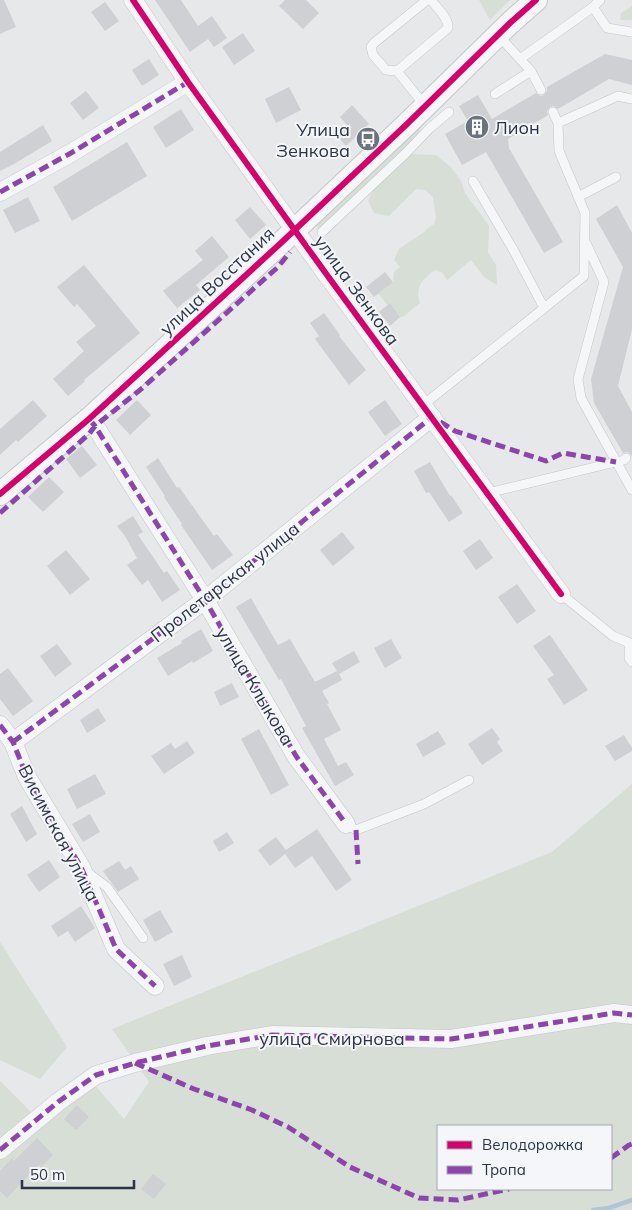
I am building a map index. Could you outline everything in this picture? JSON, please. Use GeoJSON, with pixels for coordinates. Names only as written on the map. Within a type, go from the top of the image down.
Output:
{"type":"FeatureCollection","features":[{"type":"Feature","properties":{"kind":"street","name":"улица Зенкова"},"geometry":{"type":"LineString","coordinates":[[133,0],[188,82],[327,275],[561,594]]}},
{"type":"Feature","properties":{"kind":"street","name":"улица Восстания"},"geometry":{"type":"LineString","coordinates":[[0,494],[89,419],[282,242],[536,0]]}},
{"type":"Feature","properties":{"kind":"street"},"geometry":{"type":"LineString","coordinates":[[0,192],[71,153],[188,82]]}},
{"type":"Feature","properties":{"kind":"street","name":"Пролетарская улица"},"geometry":{"type":"LineString","coordinates":[[13,742],[205,600],[428,411]]}},
{"type":"Feature","properties":{"kind":"street","name":"улица Клыкова"},"geometry":{"type":"LineString","coordinates":[[89,419],[205,600],[296,756],[346,824]]}},
{"type":"Feature","properties":{"kind":"street","name":"Висимская улица"},"geometry":{"type":"LineString","coordinates":[[0,725],[13,742],[27,778],[81,868],[116,949],[154,986]]}},
{"type":"Feature","properties":{"kind":"street","name":"улица Смирнова"},"geometry":{"type":"LineString","coordinates":[[0,1150],[58,1102],[96,1076],[135,1062],[207,1046],[272,1035],[451,1039],[614,1013],[632,1015]]}},
{"type":"Feature","properties":{"kind":"lane"},"geometry":{"type":"LineString","coordinates":[[397,72],[448,28],[447,20],[429,0],[371,47],[373,55],[382,66],[386,70],[397,72],[425,106]]}},
{"type":"Feature","properties":{"kind":"lane"},"geometry":{"type":"LineString","coordinates":[[520,59],[596,4],[607,28],[632,32]]}},
{"type":"Feature","properties":{"kind":"lane"},"geometry":{"type":"LineString","coordinates":[[498,35],[531,71],[541,90]]}},
{"type":"Feature","properties":{"kind":"lane"},"geometry":{"type":"LineString","coordinates":[[495,94],[531,71]]}},
{"type":"Feature","properties":{"kind":"lane"},"geometry":{"type":"LineString","coordinates":[[558,123],[618,96],[632,100]]}},
{"type":"Feature","properties":{"kind":"lane"},"geometry":{"type":"LineString","coordinates":[[322,232],[449,112]]}},
{"type":"Feature","properties":{"kind":"lane"},"geometry":{"type":"LineString","coordinates":[[428,411],[544,308],[584,276],[585,213],[558,151],[558,123],[553,112]]}},
{"type":"Feature","properties":{"kind":"lane"},"geometry":{"type":"LineString","coordinates":[[578,196],[616,177]]}},
{"type":"Feature","properties":{"kind":"lane"},"geometry":{"type":"LineString","coordinates":[[473,180],[544,308]]}},
{"type":"Feature","properties":{"kind":"lane"},"geometry":{"type":"LineString","coordinates":[[585,241],[604,282],[578,379],[581,398],[632,490]]}},
{"type":"Feature","properties":{"kind":"lane"},"geometry":{"type":"LineString","coordinates":[[488,494],[626,458]]}},
{"type":"Feature","properties":{"kind":"lane"},"geometry":{"type":"LineString","coordinates":[[561,594],[612,636],[631,643],[629,658],[632,662]]}},
{"type":"Feature","properties":{"kind":"lane"},"geometry":{"type":"LineString","coordinates":[[346,824],[356,830],[424,804],[469,780]]}},
{"type":"Feature","properties":{"kind":"lane"},"geometry":{"type":"LineString","coordinates":[[81,868],[108,887],[143,938]]}},
{"type":"Feature","properties":{"kind":"shaded area"},"geometry":{"type":"Polygon","coordinates":[[[479,0],[510,0],[490,20],[479,0]]]}},
{"type":"Feature","properties":{"kind":"shaded area"},"geometry":{"type":"Polygon","coordinates":[[[632,6],[632,20],[620,20],[621,13],[632,6]]]}},
{"type":"Feature","properties":{"kind":"shaded area"},"geometry":{"type":"Polygon","coordinates":[[[424,122],[412,144],[322,232],[313,220],[424,122]]]}},
{"type":"Feature","properties":{"kind":"shaded area"},"geometry":{"type":"Polygon","coordinates":[[[410,154],[436,155],[451,167],[461,181],[465,193],[489,226],[488,252],[496,265],[497,285],[484,277],[471,260],[447,280],[442,272],[435,270],[419,288],[418,297],[420,303],[403,317],[400,317],[390,303],[387,305],[378,293],[393,282],[394,272],[400,267],[394,260],[399,249],[434,224],[436,218],[433,197],[425,190],[416,189],[389,216],[374,213],[368,201],[373,190],[410,154]]]}},
{"type":"Feature","properties":{"kind":"shaded area"},"geometry":{"type":"Polygon","coordinates":[[[632,784],[632,1210],[0,1210],[0,1081],[43,1124],[94,1084],[124,1119],[149,1082],[112,1029],[552,852],[632,784]]]}},
{"type":"Feature","properties":{"kind":"shaded area"},"geometry":{"type":"Polygon","coordinates":[[[0,942],[67,1047],[40,1079],[0,1060],[0,942]]]}},
{"type":"Feature","properties":{"kind":"building"},"geometry":{"type":"Polygon","coordinates":[[[0,0],[4,0],[16,27],[0,34],[0,0]]]}},
{"type":"Feature","properties":{"kind":"building"},"geometry":{"type":"Polygon","coordinates":[[[155,0],[181,0],[198,26],[212,16],[227,38],[214,47],[208,39],[190,52],[155,0]]]}},
{"type":"Feature","properties":{"kind":"building"},"geometry":{"type":"Polygon","coordinates":[[[285,0],[306,0],[319,13],[303,29],[279,6],[285,0]]]}},
{"type":"Feature","properties":{"kind":"building"},"geometry":{"type":"Polygon","coordinates":[[[105,2],[119,21],[105,31],[91,12],[105,2]]]}},
{"type":"Feature","properties":{"kind":"building"},"geometry":{"type":"Polygon","coordinates":[[[243,33],[255,51],[234,65],[222,47],[243,33]]]}},
{"type":"Feature","properties":{"kind":"building"},"geometry":{"type":"Polygon","coordinates":[[[605,54],[632,60],[632,85],[609,79],[558,109],[554,106],[550,107],[547,111],[548,115],[508,139],[509,148],[563,242],[544,253],[486,152],[462,165],[445,134],[468,121],[459,106],[478,95],[492,119],[536,93],[540,96],[544,95],[547,87],[605,54]]]}},
{"type":"Feature","properties":{"kind":"building"},"geometry":{"type":"Polygon","coordinates":[[[149,59],[159,75],[142,86],[132,70],[149,59]]]}},
{"type":"Feature","properties":{"kind":"building"},"geometry":{"type":"Polygon","coordinates":[[[289,87],[301,110],[276,123],[265,99],[289,87]]]}},
{"type":"Feature","properties":{"kind":"building"},"geometry":{"type":"Polygon","coordinates":[[[86,91],[99,108],[83,120],[70,103],[86,91]]]}},
{"type":"Feature","properties":{"kind":"building"},"geometry":{"type":"Polygon","coordinates":[[[352,105],[369,124],[346,146],[336,135],[347,125],[340,117],[352,105]]]}},
{"type":"Feature","properties":{"kind":"building"},"geometry":{"type":"Polygon","coordinates":[[[181,109],[194,130],[166,148],[153,127],[181,109]]]}},
{"type":"Feature","properties":{"kind":"building"},"geometry":{"type":"Polygon","coordinates":[[[43,125],[52,141],[0,171],[0,152],[43,125]]]}},
{"type":"Feature","properties":{"kind":"building"},"geometry":{"type":"Polygon","coordinates":[[[127,142],[147,176],[72,221],[53,187],[127,142]]]}},
{"type":"Feature","properties":{"kind":"building"},"geometry":{"type":"Polygon","coordinates":[[[28,197],[40,221],[15,233],[3,210],[28,197]]]}},
{"type":"Feature","properties":{"kind":"building"},"geometry":{"type":"Polygon","coordinates":[[[617,205],[632,233],[632,329],[618,386],[632,412],[632,456],[628,452],[623,453],[594,403],[591,379],[623,267],[596,219],[617,205]]]}},
{"type":"Feature","properties":{"kind":"building"},"geometry":{"type":"Polygon","coordinates":[[[250,207],[266,225],[250,239],[235,220],[250,207]]]}},
{"type":"Feature","properties":{"kind":"building"},"geometry":{"type":"Polygon","coordinates":[[[212,236],[229,257],[196,285],[200,290],[177,308],[163,291],[203,260],[195,251],[212,236]]]}},
{"type":"Feature","properties":{"kind":"building"},"geometry":{"type":"Polygon","coordinates":[[[84,265],[140,333],[84,380],[68,396],[53,379],[84,351],[76,342],[96,326],[77,304],[74,307],[57,287],[84,265]]]}},
{"type":"Feature","properties":{"kind":"building"},"geometry":{"type":"Polygon","coordinates":[[[385,272],[393,282],[374,297],[366,287],[385,272]]]}},
{"type":"Feature","properties":{"kind":"building"},"geometry":{"type":"Polygon","coordinates":[[[390,303],[400,317],[390,326],[379,312],[390,303]]]}},
{"type":"Feature","properties":{"kind":"building"},"geometry":{"type":"Polygon","coordinates":[[[324,313],[339,336],[366,370],[349,385],[315,339],[319,336],[310,323],[324,313]]]}},
{"type":"Feature","properties":{"kind":"building"},"geometry":{"type":"Polygon","coordinates":[[[33,400],[47,416],[0,455],[0,429],[33,400]]]}},
{"type":"Feature","properties":{"kind":"building"},"geometry":{"type":"Polygon","coordinates":[[[137,400],[151,415],[130,435],[116,420],[137,400]]]}},
{"type":"Feature","properties":{"kind":"building"},"geometry":{"type":"Polygon","coordinates":[[[385,400],[402,424],[385,436],[368,412],[385,400]]]}},
{"type":"Feature","properties":{"kind":"building"},"geometry":{"type":"Polygon","coordinates":[[[82,446],[97,465],[80,478],[66,459],[82,446]]]}},
{"type":"Feature","properties":{"kind":"building"},"geometry":{"type":"Polygon","coordinates":[[[158,458],[177,488],[179,487],[214,536],[217,534],[233,555],[212,570],[181,525],[146,467],[158,458]]]}},
{"type":"Feature","properties":{"kind":"building"},"geometry":{"type":"Polygon","coordinates":[[[430,462],[450,496],[463,513],[449,522],[429,492],[426,493],[414,471],[430,462]]]}},
{"type":"Feature","properties":{"kind":"building"},"geometry":{"type":"Polygon","coordinates":[[[49,477],[64,492],[43,512],[28,497],[49,477]]]}},
{"type":"Feature","properties":{"kind":"building"},"geometry":{"type":"Polygon","coordinates":[[[133,516],[143,532],[138,535],[164,573],[167,571],[180,590],[162,602],[148,580],[142,585],[127,565],[137,558],[117,526],[133,516]]]}},
{"type":"Feature","properties":{"kind":"building"},"geometry":{"type":"Polygon","coordinates":[[[342,532],[355,548],[333,566],[320,550],[342,532]]]}},
{"type":"Feature","properties":{"kind":"building"},"geometry":{"type":"Polygon","coordinates":[[[480,539],[493,558],[476,570],[463,551],[480,539]]]}},
{"type":"Feature","properties":{"kind":"building"},"geometry":{"type":"Polygon","coordinates":[[[66,550],[90,579],[70,595],[47,566],[66,550]]]}},
{"type":"Feature","properties":{"kind":"building"},"geometry":{"type":"Polygon","coordinates":[[[517,584],[536,611],[517,624],[498,597],[517,584]]]}},
{"type":"Feature","properties":{"kind":"building"},"geometry":{"type":"Polygon","coordinates":[[[251,598],[278,645],[290,639],[315,682],[337,671],[332,663],[354,651],[360,662],[339,674],[342,680],[322,691],[341,730],[324,739],[338,766],[346,762],[354,775],[335,786],[302,728],[306,726],[281,679],[279,680],[236,607],[251,598]]]}},
{"type":"Feature","properties":{"kind":"building"},"geometry":{"type":"Polygon","coordinates":[[[201,629],[213,651],[168,676],[157,658],[201,629]]]}},
{"type":"Feature","properties":{"kind":"building"},"geometry":{"type":"Polygon","coordinates":[[[550,635],[588,690],[564,705],[547,679],[554,675],[533,646],[550,635]]]}},
{"type":"Feature","properties":{"kind":"building"},"geometry":{"type":"Polygon","coordinates":[[[391,639],[402,658],[385,668],[374,648],[391,639]]]}},
{"type":"Feature","properties":{"kind":"building"},"geometry":{"type":"Polygon","coordinates":[[[57,644],[72,664],[55,677],[40,656],[57,644]]]}},
{"type":"Feature","properties":{"kind":"building"},"geometry":{"type":"Polygon","coordinates":[[[8,668],[33,701],[13,716],[0,699],[0,674],[8,668]]]}},
{"type":"Feature","properties":{"kind":"building"},"geometry":{"type":"Polygon","coordinates":[[[232,683],[239,697],[220,706],[214,692],[232,683]]]}},
{"type":"Feature","properties":{"kind":"building"},"geometry":{"type":"Polygon","coordinates":[[[98,708],[106,721],[87,733],[80,720],[98,708]]]}},
{"type":"Feature","properties":{"kind":"building"},"geometry":{"type":"Polygon","coordinates":[[[492,728],[500,739],[497,742],[503,751],[482,765],[468,744],[492,728]]]}},
{"type":"Feature","properties":{"kind":"building"},"geometry":{"type":"Polygon","coordinates":[[[259,729],[289,785],[271,795],[241,739],[259,729]]]}},
{"type":"Feature","properties":{"kind":"building"},"geometry":{"type":"Polygon","coordinates":[[[438,731],[446,744],[423,757],[416,744],[438,731]]]}},
{"type":"Feature","properties":{"kind":"building"},"geometry":{"type":"Polygon","coordinates":[[[624,735],[632,751],[615,761],[605,746],[624,735]]]}},
{"type":"Feature","properties":{"kind":"building"},"geometry":{"type":"Polygon","coordinates":[[[187,741],[195,753],[164,774],[151,756],[171,743],[175,749],[187,741]]]}},
{"type":"Feature","properties":{"kind":"building"},"geometry":{"type":"Polygon","coordinates":[[[95,774],[106,794],[77,809],[67,789],[95,774]]]}},
{"type":"Feature","properties":{"kind":"building"},"geometry":{"type":"Polygon","coordinates":[[[22,806],[37,834],[26,842],[10,814],[22,806]]]}},
{"type":"Feature","properties":{"kind":"building"},"geometry":{"type":"Polygon","coordinates":[[[90,814],[100,832],[83,842],[72,824],[90,814]]]}},
{"type":"Feature","properties":{"kind":"building"},"geometry":{"type":"Polygon","coordinates":[[[317,829],[352,880],[336,891],[312,856],[295,868],[285,854],[270,866],[258,850],[276,837],[286,850],[317,829]]]}},
{"type":"Feature","properties":{"kind":"building"},"geometry":{"type":"Polygon","coordinates":[[[227,832],[234,843],[219,852],[213,841],[227,832]]]}},
{"type":"Feature","properties":{"kind":"building"},"geometry":{"type":"Polygon","coordinates":[[[49,860],[60,877],[39,892],[27,875],[49,860]]]}},
{"type":"Feature","properties":{"kind":"building"},"geometry":{"type":"Polygon","coordinates":[[[119,861],[125,870],[131,866],[139,879],[118,892],[103,871],[119,861]]]}},
{"type":"Feature","properties":{"kind":"building"},"geometry":{"type":"Polygon","coordinates":[[[81,906],[95,928],[75,942],[68,931],[58,937],[51,926],[81,906]]]}},
{"type":"Feature","properties":{"kind":"building"},"geometry":{"type":"Polygon","coordinates":[[[160,910],[173,932],[155,942],[143,920],[160,910]]]}},
{"type":"Feature","properties":{"kind":"building"},"geometry":{"type":"Polygon","coordinates":[[[182,955],[192,977],[174,986],[163,964],[182,955]]]}},
{"type":"Feature","properties":{"kind":"building"},"geometry":{"type":"Polygon","coordinates":[[[77,1105],[89,1117],[76,1130],[64,1119],[77,1105]]]}},
{"type":"Feature","properties":{"kind":"building"},"geometry":{"type":"Polygon","coordinates":[[[37,1138],[53,1155],[41,1167],[39,1165],[7,1198],[0,1191],[0,1171],[12,1158],[14,1161],[37,1138]]]}},
{"type":"Feature","properties":{"kind":"building"},"geometry":{"type":"Polygon","coordinates":[[[153,1174],[166,1184],[154,1199],[141,1189],[153,1174]]]}},
{"type":"Feature","properties":{"kind":"waterway"},"geometry":{"type":"LineString","coordinates":[[593,1210],[609,1208],[632,1200]]}},
{"type":"Feature","properties":{"kind":"marked path"},"geometry":{"type":"LineString","coordinates":[[0,192],[71,153],[188,82]]}},
{"type":"Feature","properties":{"kind":"marked path"},"geometry":{"type":"LineString","coordinates":[[0,513],[89,434],[95,426],[140,390],[278,267],[290,252]]}},
{"type":"Feature","properties":{"kind":"marked path"},"geometry":{"type":"LineString","coordinates":[[13,742],[205,600],[432,417],[455,431],[546,461],[563,453],[616,462]]}},
{"type":"Feature","properties":{"kind":"marked path"},"geometry":{"type":"LineString","coordinates":[[89,419],[205,600],[296,756],[346,824]]}},
{"type":"Feature","properties":{"kind":"marked path"},"geometry":{"type":"LineString","coordinates":[[0,725],[13,742],[27,777],[81,867],[116,949],[155,986]]}},
{"type":"Feature","properties":{"kind":"marked path"},"geometry":{"type":"LineString","coordinates":[[356,830],[358,864]]}},
{"type":"Feature","properties":{"kind":"marked path"},"geometry":{"type":"LineString","coordinates":[[0,1150],[58,1102],[96,1075],[135,1063],[207,1046],[272,1035],[451,1039],[614,1013],[632,1015]]}},
{"type":"Feature","properties":{"kind":"marked path"},"geometry":{"type":"LineString","coordinates":[[135,1063],[194,1089],[252,1110],[288,1127],[350,1167],[419,1198],[458,1200],[504,1190]]}},
{"type":"Feature","properties":{"kind":"marked path"},"geometry":{"type":"LineString","coordinates":[[612,1157],[632,1144]]}},
{"type":"Feature","properties":{"kind":"cycle path"},"geometry":{"type":"LineString","coordinates":[[133,0],[188,82],[327,275],[561,594]]}},
{"type":"Feature","properties":{"kind":"cycle path"},"geometry":{"type":"LineString","coordinates":[[0,494],[89,419],[282,242],[536,0]]}},
{"type":"Feature","properties":{"kind":"place","name":"Лион"},"geometry":{"type":"Point","coordinates":[477,127]}},
{"type":"Feature","properties":{"kind":"place","name":"Улица Зенкова"},"geometry":{"type":"Point","coordinates":[368,139]}}]}
